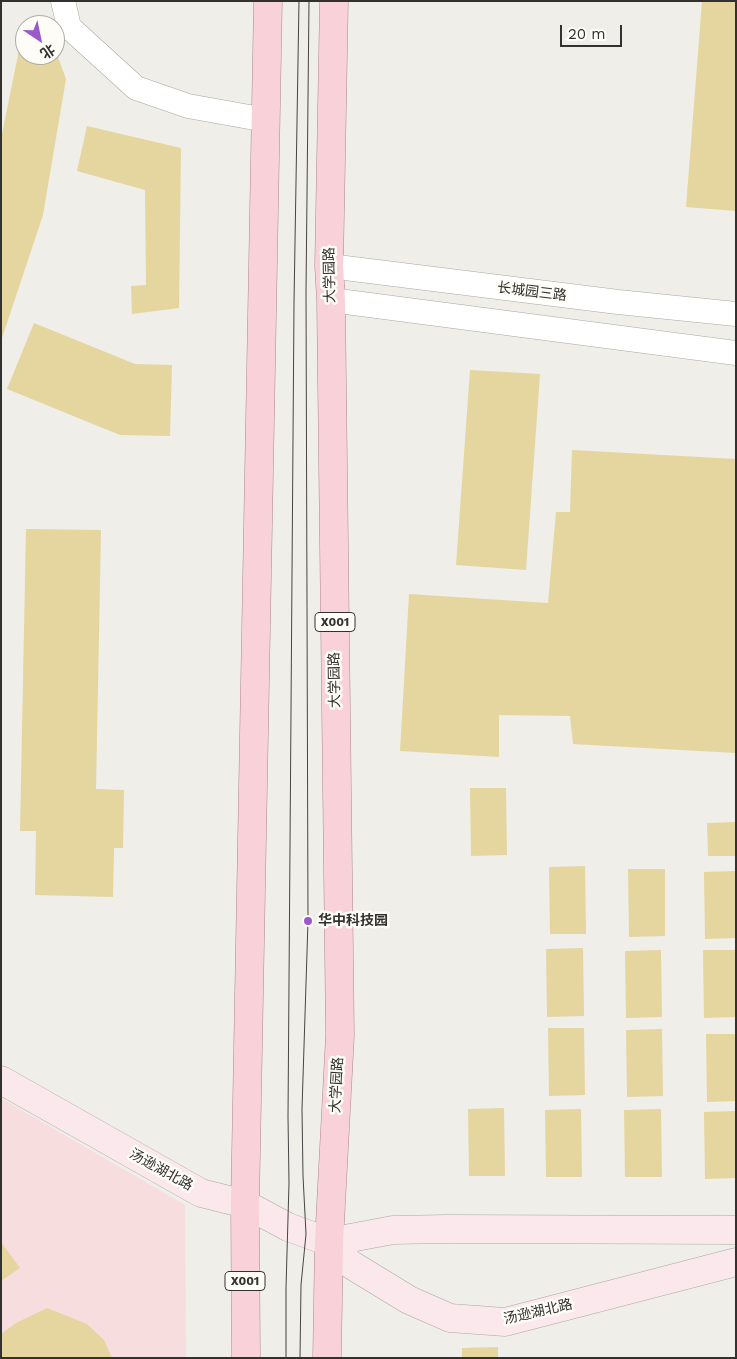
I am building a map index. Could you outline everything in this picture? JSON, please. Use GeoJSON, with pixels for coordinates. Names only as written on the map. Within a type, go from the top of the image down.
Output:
{"type":"FeatureCollection","features":[{"type":"Feature","properties":{"kind":"main road","name":"X001"},"geometry":{"type":"LineString","coordinates":[[246,1358],[245,1204],[268,1]]}},
{"type":"Feature","properties":{"kind":"main road","name":"大学园路"},"geometry":{"type":"LineString","coordinates":[[327,1358],[329,1242],[340,1035],[331,300],[329,266],[334,1]]}},
{"type":"Feature","properties":{"kind":"main road","name":"汤逊湖北路"},"geometry":{"type":"LineString","coordinates":[[1,1080],[201,1193],[245,1204],[288,1227],[329,1242],[350,1264],[409,1300],[450,1318],[505,1322],[736,1262]]}},
{"type":"Feature","properties":{"kind":"main road"},"geometry":{"type":"LineString","coordinates":[[329,1242],[394,1230],[736,1230]]}},
{"type":"Feature","properties":{"kind":"street"},"geometry":{"type":"LineString","coordinates":[[63,1],[69,27],[136,88],[188,106],[266,120]]}},
{"type":"Feature","properties":{"kind":"street","name":"长城园三路"},"geometry":{"type":"LineString","coordinates":[[329,266],[609,301],[736,314]]}},
{"type":"Feature","properties":{"kind":"street"},"geometry":{"type":"LineString","coordinates":[[331,300],[736,353]]}},
{"type":"Feature","properties":{"kind":"shaded area"},"geometry":{"type":"Polygon","coordinates":[[[1,1098],[185,1205],[186,1358],[1,1358],[1,1098]]]}},
{"type":"Feature","properties":{"kind":"building"},"geometry":{"type":"Polygon","coordinates":[[[702,1],[736,1],[736,211],[686,207],[702,1]]]}},
{"type":"Feature","properties":{"kind":"building"},"geometry":{"type":"Polygon","coordinates":[[[16,65],[61,65],[66,79],[43,215],[2,338],[1,139],[16,65]]]}},
{"type":"Feature","properties":{"kind":"building"},"geometry":{"type":"Polygon","coordinates":[[[87,126],[181,148],[179,308],[132,314],[131,286],[146,285],[145,190],[77,171],[87,126]]]}},
{"type":"Feature","properties":{"kind":"building"},"geometry":{"type":"Polygon","coordinates":[[[34,323],[135,364],[172,365],[170,436],[120,435],[7,389],[34,323]]]}},
{"type":"Feature","properties":{"kind":"building"},"geometry":{"type":"Polygon","coordinates":[[[470,370],[540,374],[526,570],[456,565],[470,370]]]}},
{"type":"Feature","properties":{"kind":"building"},"geometry":{"type":"Polygon","coordinates":[[[572,450],[736,459],[736,753],[573,744],[570,716],[499,715],[499,757],[400,751],[409,594],[548,603],[556,512],[570,512],[572,450]]]}},
{"type":"Feature","properties":{"kind":"building"},"geometry":{"type":"Polygon","coordinates":[[[26,529],[101,530],[96,789],[124,790],[123,848],[114,848],[113,897],[35,895],[36,831],[20,831],[26,529]]]}},
{"type":"Feature","properties":{"kind":"building"},"geometry":{"type":"Polygon","coordinates":[[[470,788],[506,788],[507,855],[471,856],[470,788]]]}},
{"type":"Feature","properties":{"kind":"building"},"geometry":{"type":"Polygon","coordinates":[[[736,822],[736,856],[708,856],[707,823],[736,822]]]}},
{"type":"Feature","properties":{"kind":"building"},"geometry":{"type":"Polygon","coordinates":[[[585,866],[586,934],[550,934],[549,867],[585,866]]]}},
{"type":"Feature","properties":{"kind":"building"},"geometry":{"type":"Polygon","coordinates":[[[628,869],[665,869],[665,936],[629,937],[628,869]]]}},
{"type":"Feature","properties":{"kind":"building"},"geometry":{"type":"Polygon","coordinates":[[[736,871],[736,938],[705,939],[704,872],[736,871]]]}},
{"type":"Feature","properties":{"kind":"building"},"geometry":{"type":"Polygon","coordinates":[[[583,948],[584,1016],[547,1017],[546,949],[583,948]]]}},
{"type":"Feature","properties":{"kind":"building"},"geometry":{"type":"Polygon","coordinates":[[[661,950],[662,1017],[626,1018],[625,951],[661,950]]]}},
{"type":"Feature","properties":{"kind":"building"},"geometry":{"type":"Polygon","coordinates":[[[703,950],[736,950],[736,1017],[704,1018],[703,950]]]}},
{"type":"Feature","properties":{"kind":"building"},"geometry":{"type":"Polygon","coordinates":[[[548,1028],[584,1028],[585,1095],[549,1096],[548,1028]]]}},
{"type":"Feature","properties":{"kind":"building"},"geometry":{"type":"Polygon","coordinates":[[[662,1029],[663,1096],[627,1097],[626,1030],[662,1029]]]}},
{"type":"Feature","properties":{"kind":"building"},"geometry":{"type":"Polygon","coordinates":[[[706,1034],[736,1034],[736,1101],[707,1102],[706,1034]]]}},
{"type":"Feature","properties":{"kind":"building"},"geometry":{"type":"Polygon","coordinates":[[[504,1108],[505,1176],[469,1176],[468,1109],[504,1108]]]}},
{"type":"Feature","properties":{"kind":"building"},"geometry":{"type":"Polygon","coordinates":[[[581,1109],[582,1177],[546,1177],[545,1110],[581,1109]]]}},
{"type":"Feature","properties":{"kind":"building"},"geometry":{"type":"Polygon","coordinates":[[[661,1109],[662,1177],[625,1177],[624,1110],[661,1109]]]}},
{"type":"Feature","properties":{"kind":"building"},"geometry":{"type":"Polygon","coordinates":[[[736,1111],[736,1178],[705,1179],[704,1112],[736,1111]]]}},
{"type":"Feature","properties":{"kind":"building"},"geometry":{"type":"Polygon","coordinates":[[[1,1242],[20,1268],[1,1281],[1,1242]]]}},
{"type":"Feature","properties":{"kind":"building"},"geometry":{"type":"Polygon","coordinates":[[[47,1308],[87,1324],[104,1340],[112,1358],[1,1358],[1,1334],[16,1323],[47,1308]]]}},
{"type":"Feature","properties":{"kind":"building"},"geometry":{"type":"Polygon","coordinates":[[[498,1347],[498,1358],[462,1358],[462,1348],[498,1347]]]}},
{"type":"Feature","properties":{"kind":"tram line"},"geometry":{"type":"LineString","coordinates":[[286,1358],[289,1183],[294,303],[299,1]]}},
{"type":"Feature","properties":{"kind":"tram line"},"geometry":{"type":"LineString","coordinates":[[300,1358],[301,1285],[306,1234],[302,1109],[308,921],[306,292],[309,1]]}},
{"type":"Feature","properties":{"kind":"place","name":"华中科技园"},"geometry":{"type":"Point","coordinates":[308,921]}}]}
